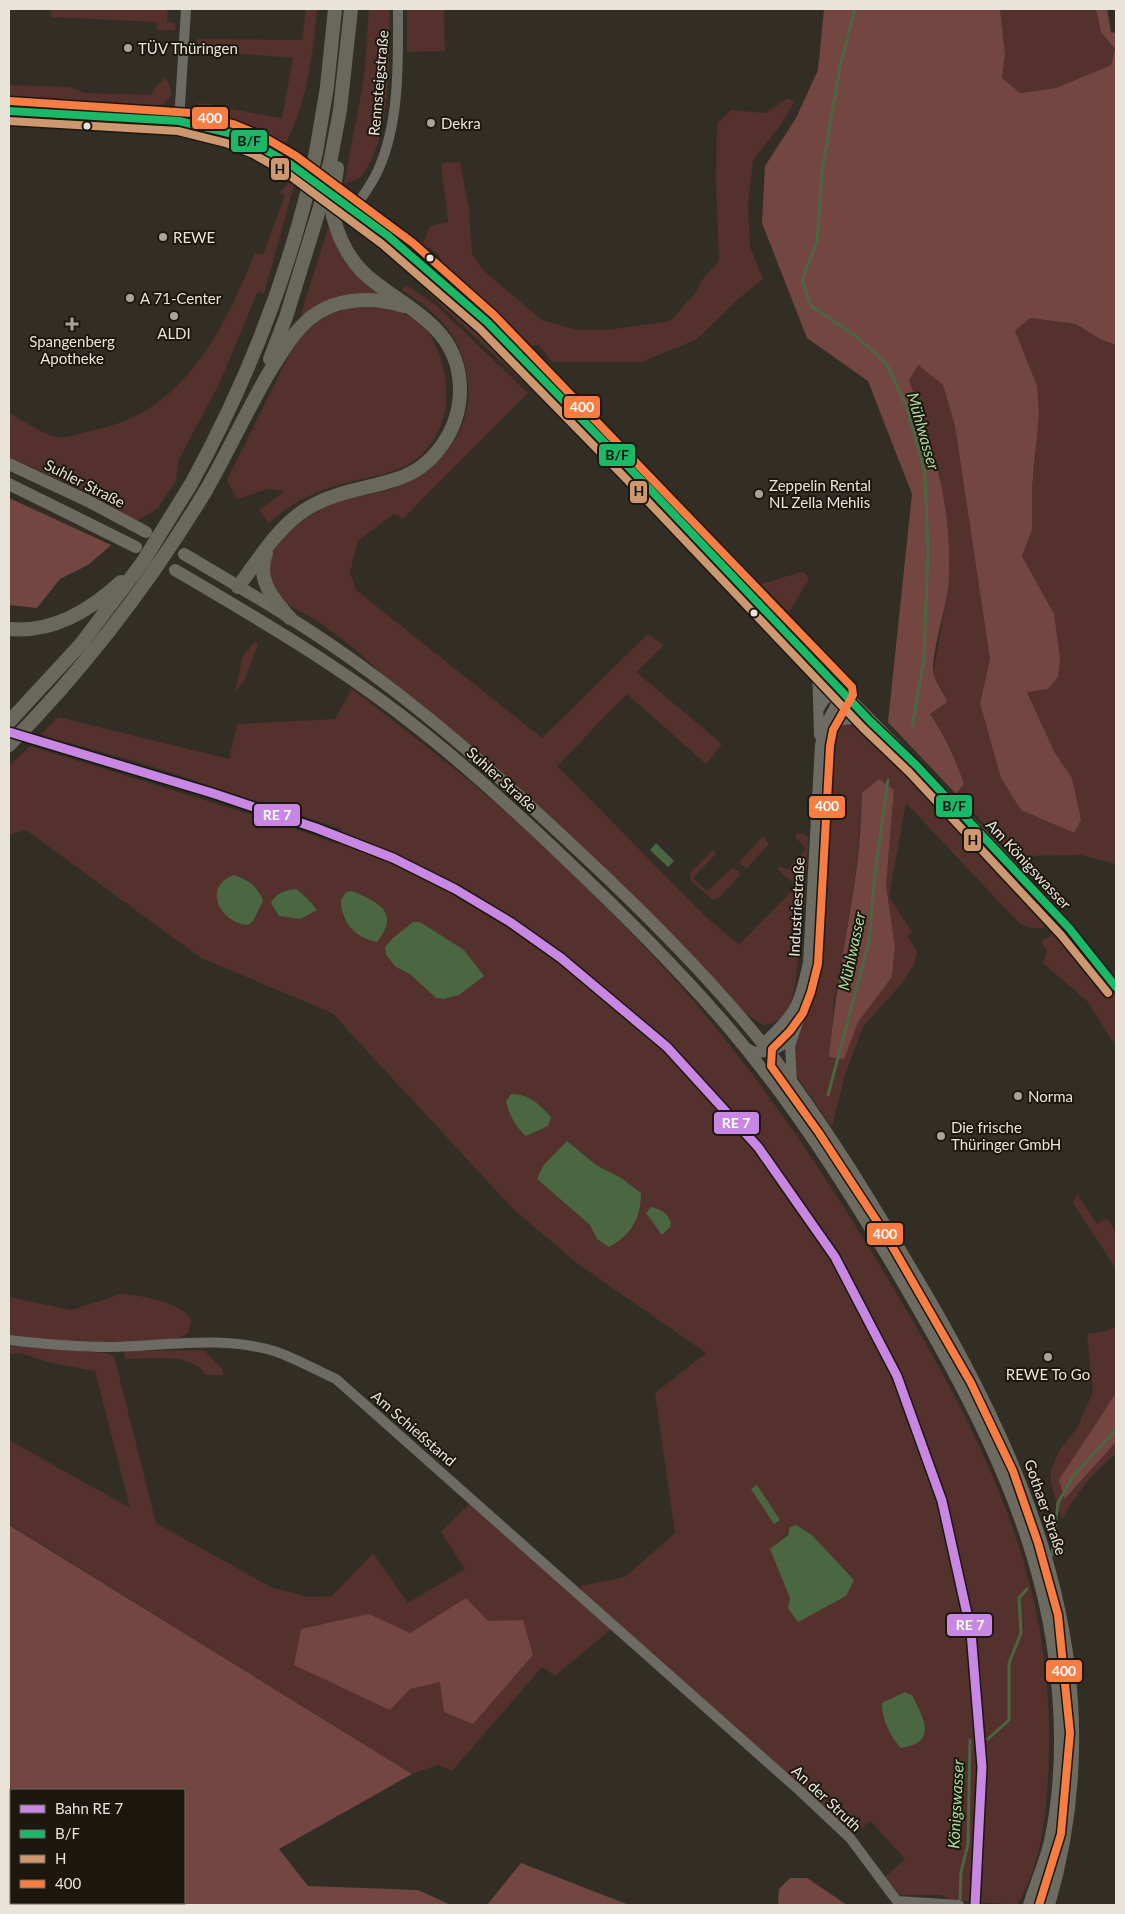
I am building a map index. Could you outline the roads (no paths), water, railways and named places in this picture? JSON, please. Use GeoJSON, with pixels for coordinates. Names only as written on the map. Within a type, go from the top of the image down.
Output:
{"type":"FeatureCollection","features":[{"type":"Feature","properties":{"kind":"highway"},"geometry":{"type":"LineString","coordinates":[[9,722],[81,644],[142,563],[192,484],[232,403],[273,307],[306,197],[327,87],[335,9]]}},
{"type":"Feature","properties":{"kind":"highway"},"geometry":{"type":"LineString","coordinates":[[255,396],[286,317],[334,165],[345,122],[344,79],[351,9]]}},
{"type":"Feature","properties":{"kind":"highway"},"geometry":{"type":"LineString","coordinates":[[238,587],[286,525],[308,508],[346,492],[399,479],[424,464],[445,441],[454,422],[459,403],[457,370],[446,342],[424,317],[359,268],[340,241],[333,216],[334,165]]}},
{"type":"Feature","properties":{"kind":"highway"},"geometry":{"type":"LineString","coordinates":[[9,745],[49,705],[117,624],[173,545],[205,492],[255,396],[285,346],[298,329],[321,311],[346,301],[376,300],[407,307],[424,317]]}},
{"type":"Feature","properties":{"kind":"highway"},"geometry":{"type":"LineString","coordinates":[[269,546],[263,564],[263,577],[270,593],[290,618]]}},
{"type":"Feature","properties":{"kind":"highway"},"geometry":{"type":"LineString","coordinates":[[9,629],[47,626],[74,617],[103,598],[142,563]]}},
{"type":"Feature","properties":{"kind":"main road","name":"Suhler Straße"},"geometry":{"type":"LineString","coordinates":[[9,464],[146,532]]}},
{"type":"Feature","properties":{"kind":"main road"},"geometry":{"type":"LineString","coordinates":[[9,484],[136,547]]}},
{"type":"Feature","properties":{"kind":"main road","name":"Suhler Straße"},"geometry":{"type":"LineString","coordinates":[[184,554],[290,618],[404,698],[499,776],[662,930],[712,984],[792,1083]]}},
{"type":"Feature","properties":{"kind":"main road","name":"Suhler Straße"},"geometry":{"type":"LineString","coordinates":[[175,570],[309,650],[370,691],[492,790],[610,901],[740,1042],[761,1069]]}},
{"type":"Feature","properties":{"kind":"main road"},"geometry":{"type":"LineString","coordinates":[[229,602],[238,587]]}},
{"type":"Feature","properties":{"kind":"main road"},"geometry":{"type":"LineString","coordinates":[[761,1069],[764,1049]]}},
{"type":"Feature","properties":{"kind":"main road","name":"Gothaer Straße"},"geometry":{"type":"LineString","coordinates":[[761,1069],[840,1181],[910,1294],[962,1388],[1004,1475],[1037,1572],[1054,1650],[1059,1706],[1059,1756],[1049,1845],[1029,1905]]}},
{"type":"Feature","properties":{"kind":"main road","name":"Gothaer Straße"},"geometry":{"type":"LineString","coordinates":[[792,1083],[843,1159],[947,1331],[990,1413],[1022,1483],[1048,1562],[1066,1639],[1073,1732],[1072,1768],[1065,1834],[1049,1905]]}},
{"type":"Feature","properties":{"kind":"street"},"geometry":{"type":"LineString","coordinates":[[179,122],[186,9]]}},
{"type":"Feature","properties":{"kind":"street","name":"Rennsteigstraße"},"geometry":{"type":"LineString","coordinates":[[353,210],[379,169],[388,143],[396,85],[398,9]]}},
{"type":"Feature","properties":{"kind":"street"},"geometry":{"type":"LineString","coordinates":[[9,111],[179,122],[230,133],[257,145],[298,170]]}},
{"type":"Feature","properties":{"kind":"street"},"geometry":{"type":"LineString","coordinates":[[337,199],[407,251],[487,322],[645,484],[694,538],[870,720]]}},
{"type":"Feature","properties":{"kind":"street","name":"Industriestraße"},"geometry":{"type":"LineString","coordinates":[[764,1049],[788,1020],[803,992],[808,962],[819,756],[817,666]]}},
{"type":"Feature","properties":{"kind":"street"},"geometry":{"type":"LineString","coordinates":[[818,712],[824,699],[843,692]]}},
{"type":"Feature","properties":{"kind":"street","name":"Industriestraße"},"geometry":{"type":"LineString","coordinates":[[819,756],[824,726],[843,692]]}},
{"type":"Feature","properties":{"kind":"street","name":"Industriestraße"},"geometry":{"type":"LineString","coordinates":[[819,756],[823,738],[832,725],[845,719],[870,720]]}},
{"type":"Feature","properties":{"kind":"street","name":"Am Königswasser"},"geometry":{"type":"LineString","coordinates":[[870,720],[916,765],[1069,928],[1116,987]]}},
{"type":"Feature","properties":{"kind":"street"},"geometry":{"type":"LineString","coordinates":[[792,1083],[789,1056],[803,1008],[803,992]]}},
{"type":"Feature","properties":{"kind":"street"},"geometry":{"type":"LineString","coordinates":[[740,1042],[746,1049],[764,1049],[785,1045],[794,1034]]}},
{"type":"Feature","properties":{"kind":"street","name":"Am Schießstand"},"geometry":{"type":"LineString","coordinates":[[9,1340],[66,1346],[112,1347],[199,1342],[238,1344],[274,1351],[336,1380],[615,1625],[721,1723]]}},
{"type":"Feature","properties":{"kind":"street","name":"An der Struth"},"geometry":{"type":"LineString","coordinates":[[721,1723],[850,1838],[897,1901],[903,1904],[960,1905]]}},
{"type":"Feature","properties":{"kind":"waterway","name":"Mühlwasser"},"geometry":{"type":"LineString","coordinates":[[855,9],[840,66],[822,173],[817,241],[802,280],[811,306],[857,337],[886,363],[907,407],[925,473],[928,551],[924,659],[912,728]]}},
{"type":"Feature","properties":{"kind":"waterway","name":"Mühlwasser"},"geometry":{"type":"LineString","coordinates":[[828,1095],[869,942],[874,882],[888,780]]}},
{"type":"Feature","properties":{"kind":"waterway","name":"Königswasser"},"geometry":{"type":"LineString","coordinates":[[1052,1555],[1058,1503],[1073,1476],[1116,1430]]}},
{"type":"Feature","properties":{"kind":"waterway","name":"Königswasser"},"geometry":{"type":"LineString","coordinates":[[988,1739],[1009,1720],[1009,1663],[1021,1633],[1019,1598],[1027,1589]]}},
{"type":"Feature","properties":{"kind":"waterway","name":"Königswasser"},"geometry":{"type":"LineString","coordinates":[[960,1899],[961,1872],[968,1844],[970,1740]]}},
{"type":"Feature","properties":{"kind":"place","name":"TÜV Thüringen"},"geometry":{"type":"Point","coordinates":[128,48]}},
{"type":"Feature","properties":{"kind":"place","name":"Dekra"},"geometry":{"type":"Point","coordinates":[431,123]}},
{"type":"Feature","properties":{"kind":"place","name":"REWE"},"geometry":{"type":"Point","coordinates":[163,237]}},
{"type":"Feature","properties":{"kind":"place","name":"A 71-Center"},"geometry":{"type":"Point","coordinates":[130,298]}},
{"type":"Feature","properties":{"kind":"place","name":"ALDI"},"geometry":{"type":"Point","coordinates":[174,316]}},
{"type":"Feature","properties":{"kind":"place","name":"Spangenberg Apotheke"},"geometry":{"type":"Point","coordinates":[72,324]}},
{"type":"Feature","properties":{"kind":"place","name":"Zeppelin Rental NL Zella Mehlis"},"geometry":{"type":"Point","coordinates":[759,494]}},
{"type":"Feature","properties":{"kind":"place","name":"Norma"},"geometry":{"type":"Point","coordinates":[1018,1096]}},
{"type":"Feature","properties":{"kind":"place","name":"Die frische Thüringer GmbH"},"geometry":{"type":"Point","coordinates":[941,1136]}},
{"type":"Feature","properties":{"kind":"place","name":"REWE To Go"},"geometry":{"type":"Point","coordinates":[1048,1357]}}]}
